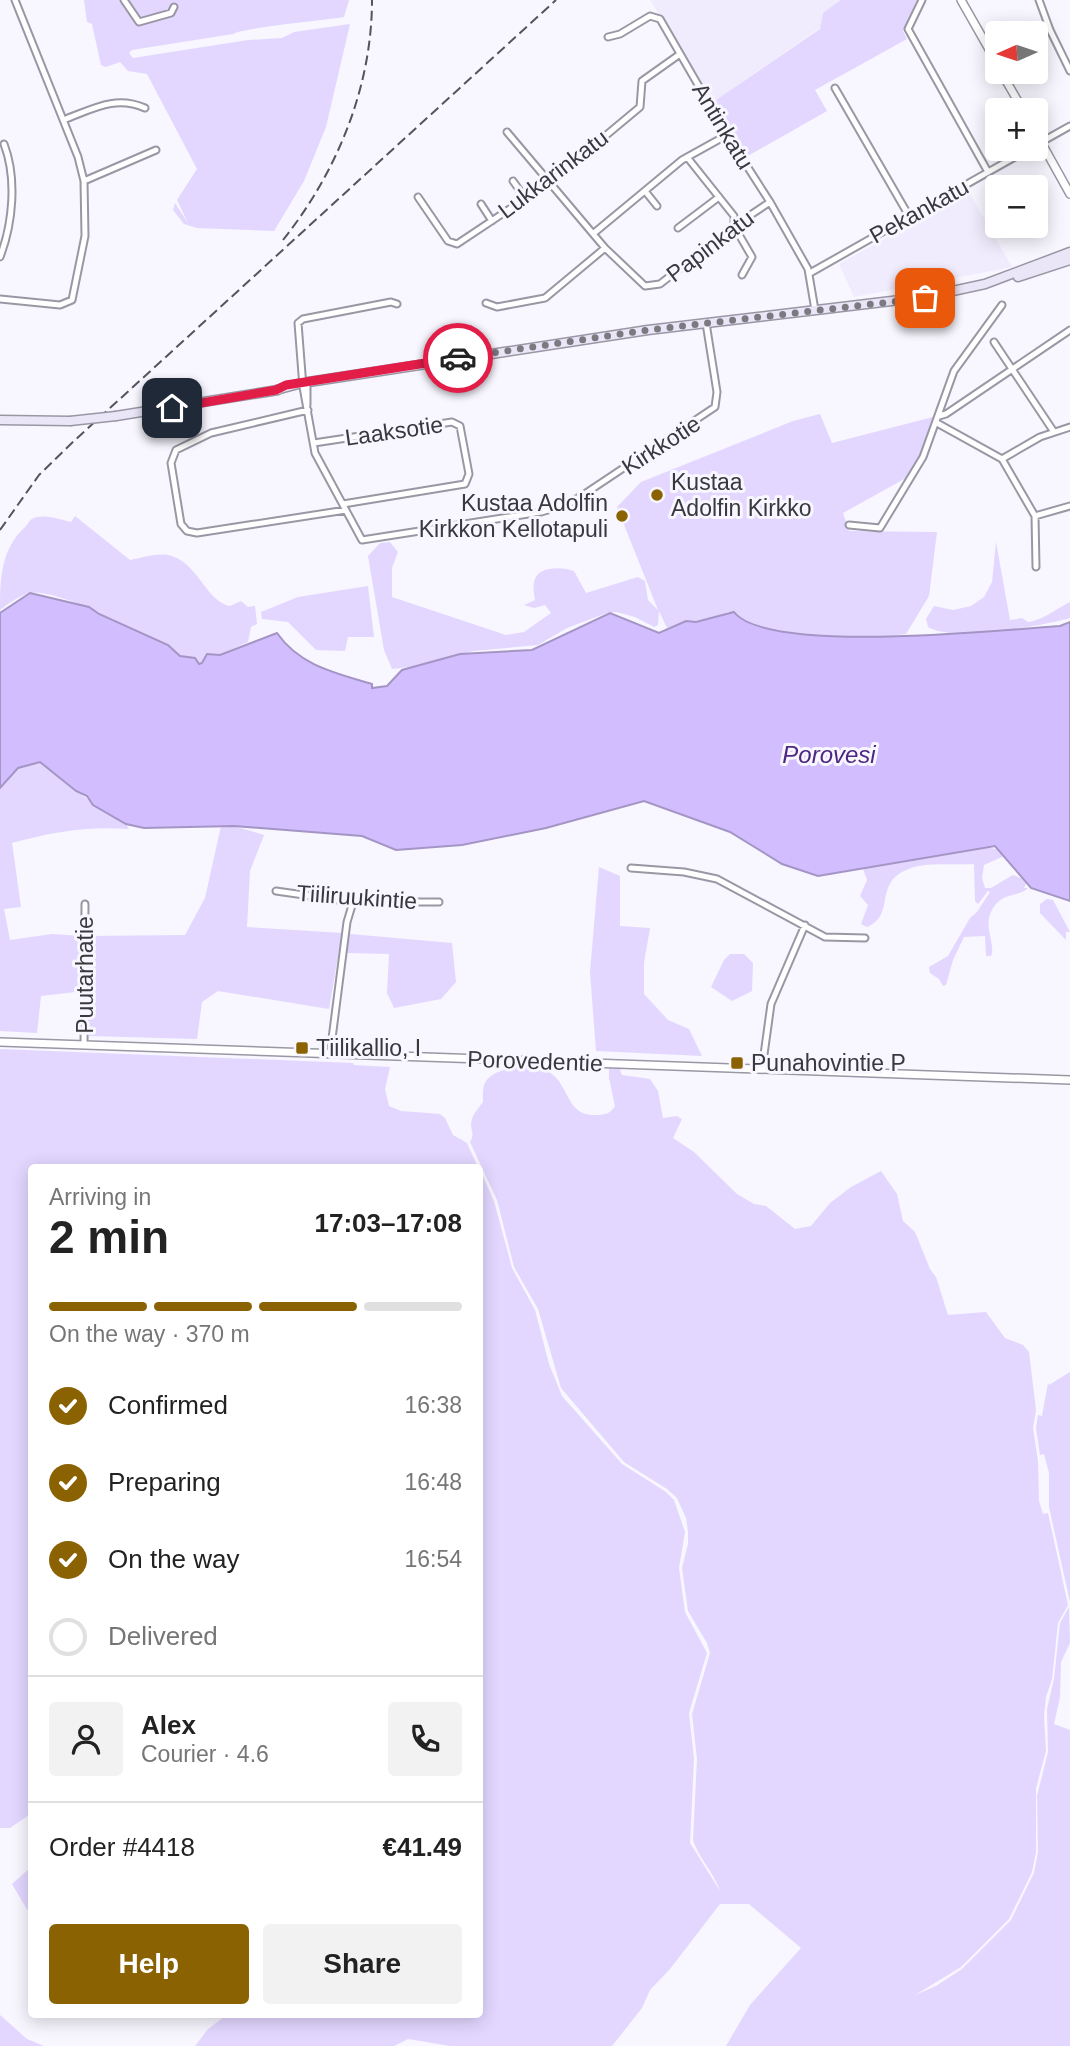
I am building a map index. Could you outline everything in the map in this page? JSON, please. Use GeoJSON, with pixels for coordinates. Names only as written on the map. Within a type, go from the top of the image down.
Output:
{"type":"FeatureCollection","features":[{"type":"Feature","properties":{"kind":"main road"},"geometry":{"type":"LineString","coordinates":[[985,284],[1070,252]]}},
{"type":"Feature","properties":{"kind":"main road"},"geometry":{"type":"LineString","coordinates":[[0,420],[70,421],[116,416],[304,384],[706,323],[925,298],[1019,277],[1070,260]]}},
{"type":"Feature","properties":{"kind":"street"},"geometry":{"type":"LineString","coordinates":[[0,299],[60,305],[72,299],[85,236],[84,181],[63,120],[15,0]]}},
{"type":"Feature","properties":{"kind":"street"},"geometry":{"type":"LineString","coordinates":[[124,0],[139,22],[171,13],[174,7]]}},
{"type":"Feature","properties":{"kind":"street"},"geometry":{"type":"LineString","coordinates":[[922,0],[908,29],[988,172]]}},
{"type":"Feature","properties":{"kind":"street"},"geometry":{"type":"LineString","coordinates":[[961,0],[985,42]]}},
{"type":"Feature","properties":{"kind":"street"},"geometry":{"type":"LineString","coordinates":[[1040,0],[1050,30],[1070,71]]}},
{"type":"Feature","properties":{"kind":"street","name":"Antinkatu"},"geometry":{"type":"LineString","coordinates":[[608,37],[620,34],[650,16],[660,19],[727,135],[770,201],[810,273],[815,310]]}},
{"type":"Feature","properties":{"kind":"street","name":"Lukkarinkatu"},"geometry":{"type":"LineString","coordinates":[[418,197],[449,242],[454,244],[550,182],[640,107],[642,81],[680,54]]}},
{"type":"Feature","properties":{"kind":"street"},"geometry":{"type":"LineString","coordinates":[[835,88],[909,216]]}},
{"type":"Feature","properties":{"kind":"street"},"geometry":{"type":"LineString","coordinates":[[63,120],[116,101],[130,101],[145,108]]}},
{"type":"Feature","properties":{"kind":"street"},"geometry":{"type":"LineString","coordinates":[[1048,138],[1070,125]]}},
{"type":"Feature","properties":{"kind":"street","name":"Papinkatu"},"geometry":{"type":"LineString","coordinates":[[507,132],[605,248],[645,286],[654,287],[770,201]]}},
{"type":"Feature","properties":{"kind":"street"},"geometry":{"type":"LineString","coordinates":[[594,233],[687,158],[727,135]]}},
{"type":"Feature","properties":{"kind":"street"},"geometry":{"type":"LineString","coordinates":[[0,257],[12,194],[9,156],[4,144]]}},
{"type":"Feature","properties":{"kind":"street"},"geometry":{"type":"LineString","coordinates":[[84,181],[156,150]]}},
{"type":"Feature","properties":{"kind":"street"},"geometry":{"type":"LineString","coordinates":[[687,158],[734,216],[734,226],[752,257],[743,275]]}},
{"type":"Feature","properties":{"kind":"street"},"geometry":{"type":"LineString","coordinates":[[1048,158],[1070,194]]}},
{"type":"Feature","properties":{"kind":"street","name":"Pekankatu"},"geometry":{"type":"LineString","coordinates":[[810,273],[1008,161]]}},
{"type":"Feature","properties":{"kind":"street"},"geometry":{"type":"LineString","coordinates":[[513,181],[525,198]]}},
{"type":"Feature","properties":{"kind":"street"},"geometry":{"type":"LineString","coordinates":[[645,191],[657,206]]}},
{"type":"Feature","properties":{"kind":"street"},"geometry":{"type":"LineString","coordinates":[[678,228],[719,197]]}},
{"type":"Feature","properties":{"kind":"street"},"geometry":{"type":"LineString","coordinates":[[481,204],[492,221]]}},
{"type":"Feature","properties":{"kind":"street"},"geometry":{"type":"LineString","coordinates":[[486,303],[498,307],[545,298],[605,248]]}},
{"type":"Feature","properties":{"kind":"street"},"geometry":{"type":"LineString","coordinates":[[307,407],[211,433],[176,450],[171,463],[181,524],[187,531],[197,533],[344,507],[318,462],[307,407],[297,327],[300,320],[391,302],[397,304]]}},
{"type":"Feature","properties":{"kind":"street"},"geometry":{"type":"LineString","coordinates":[[849,525],[880,528],[923,457],[954,371],[1002,305]]}},
{"type":"Feature","properties":{"kind":"street","name":"Kirkkotie"},"geometry":{"type":"LineString","coordinates":[[344,507],[362,540],[541,512],[566,505],[715,407],[717,392],[706,323]]}},
{"type":"Feature","properties":{"kind":"street"},"geometry":{"type":"LineString","coordinates":[[939,416],[946,414],[1070,330]]}},
{"type":"Feature","properties":{"kind":"street"},"geometry":{"type":"LineString","coordinates":[[994,342],[1054,432]]}},
{"type":"Feature","properties":{"kind":"street","name":"Laaksotie"},"geometry":{"type":"LineString","coordinates":[[314,443],[455,423],[461,430],[469,474],[462,485],[344,507]]}},
{"type":"Feature","properties":{"kind":"street"},"geometry":{"type":"LineString","coordinates":[[937,423],[1002,459],[1035,516],[1036,567]]}},
{"type":"Feature","properties":{"kind":"street"},"geometry":{"type":"LineString","coordinates":[[1002,459],[1054,432],[1070,427]]}},
{"type":"Feature","properties":{"kind":"street"},"geometry":{"type":"LineString","coordinates":[[1035,516],[1070,506]]}},
{"type":"Feature","properties":{"kind":"street"},"geometry":{"type":"LineString","coordinates":[[631,868],[684,872],[717,879],[825,937],[865,938]]}},
{"type":"Feature","properties":{"kind":"street","name":"Tiiliruukintie"},"geometry":{"type":"LineString","coordinates":[[276,891],[353,902],[439,902]]}},
{"type":"Feature","properties":{"kind":"street"},"geometry":{"type":"LineString","coordinates":[[330,1055],[347,922],[353,902]]}},
{"type":"Feature","properties":{"kind":"street","name":"Puutarhatie"},"geometry":{"type":"LineString","coordinates":[[84,1045],[85,904]]}},
{"type":"Feature","properties":{"kind":"street"},"geometry":{"type":"LineString","coordinates":[[762,1069],[771,1004],[805,925]]}},
{"type":"Feature","properties":{"kind":"street","name":"Porovedentie"},"geometry":{"type":"LineString","coordinates":[[0,1042],[1070,1080]]}},
{"type":"Feature","properties":{"kind":"shaded area"},"geometry":{"type":"Polygon","coordinates":[[[84,0],[349,0],[344,17],[251,29],[132,50],[129,53],[133,58],[248,40],[282,38],[294,32],[350,24],[326,127],[304,181],[274,231],[197,228],[184,224],[173,210],[175,203],[188,223],[177,200],[197,169],[147,74],[128,71],[120,62],[106,67],[101,65],[92,24],[87,22],[84,0]]]}},
{"type":"Feature","properties":{"kind":"shaded area"},"geometry":{"type":"Polygon","coordinates":[[[650,0],[860,0],[713,102],[650,0]]]}},
{"type":"Feature","properties":{"kind":"shaded area"},"geometry":{"type":"Polygon","coordinates":[[[841,0],[917,0],[903,31],[907,39],[815,90],[827,111],[746,157],[713,102],[820,29],[823,13],[841,0]]]}},
{"type":"Feature","properties":{"kind":"shaded area"},"geometry":{"type":"Polygon","coordinates":[[[969,192],[985,220],[985,238],[995,238],[1012,267],[854,297],[839,264],[969,192]]]}},
{"type":"Feature","properties":{"kind":"shaded area"},"geometry":{"type":"Polygon","coordinates":[[[820,414],[832,443],[937,416],[923,454],[906,478],[843,513],[849,531],[937,532],[929,596],[906,634],[815,636],[768,629],[728,612],[667,628],[659,611],[658,625],[654,627],[635,617],[616,612],[567,628],[538,645],[474,651],[392,669],[384,650],[368,556],[380,543],[390,542],[398,552],[392,568],[392,597],[506,635],[524,632],[551,613],[545,605],[534,608],[524,605],[535,600],[536,576],[551,569],[574,571],[586,593],[638,577],[645,581],[648,600],[658,610],[617,507],[641,482],[793,421],[820,414]]]}},
{"type":"Feature","properties":{"kind":"shaded area"},"geometry":{"type":"Polygon","coordinates":[[[75,516],[130,560],[168,555],[187,565],[221,603],[230,606],[241,601],[248,607],[255,606],[257,624],[251,627],[248,642],[199,664],[195,659],[180,656],[168,645],[55,596],[30,593],[0,610],[4,565],[17,536],[30,520],[36,517],[71,522],[75,516]]]}},
{"type":"Feature","properties":{"kind":"shaded area"},"geometry":{"type":"Polygon","coordinates":[[[996,542],[1010,620],[1022,618],[1028,622],[1033,621],[1070,602],[1070,618],[976,633],[940,631],[928,627],[926,619],[934,606],[953,610],[971,606],[984,597],[992,582],[996,542]]]}},
{"type":"Feature","properties":{"kind":"shaded area"},"geometry":{"type":"Polygon","coordinates":[[[368,586],[374,637],[348,637],[345,651],[316,650],[288,622],[262,619],[261,612],[298,597],[368,586]]]}},
{"type":"Feature","properties":{"kind":"shaded area"},"geometry":{"type":"Polygon","coordinates":[[[34,761],[40,762],[82,795],[126,824],[129,829],[70,831],[12,843],[21,907],[4,909],[10,940],[52,934],[82,936],[84,991],[41,996],[37,1033],[0,1031],[0,788],[13,771],[34,761]]]}},
{"type":"Feature","properties":{"kind":"shaded area"},"geometry":{"type":"Polygon","coordinates":[[[221,826],[234,826],[264,835],[250,871],[247,927],[342,933],[329,1009],[218,991],[202,1002],[197,1039],[89,1036],[89,936],[185,935],[205,898],[221,826]]]}},
{"type":"Feature","properties":{"kind":"shaded area"},"geometry":{"type":"Polygon","coordinates":[[[984,847],[997,849],[1004,856],[984,865],[982,878],[985,888],[991,888],[1013,875],[1021,878],[1026,884],[1024,888],[1028,888],[1001,899],[992,909],[989,917],[991,956],[986,956],[985,936],[964,937],[953,960],[946,985],[943,986],[939,979],[930,973],[929,967],[948,956],[970,918],[990,892],[988,891],[978,904],[975,901],[974,864],[925,865],[903,871],[894,878],[889,887],[881,914],[876,921],[867,927],[861,924],[868,905],[860,896],[867,880],[863,869],[984,847]]]}},
{"type":"Feature","properties":{"kind":"shaded area"},"geometry":{"type":"Polygon","coordinates":[[[599,867],[620,876],[620,926],[650,928],[644,963],[644,994],[668,1020],[689,1029],[702,1056],[596,1051],[590,972],[599,867]]]}},
{"type":"Feature","properties":{"kind":"shaded area"},"geometry":{"type":"Polygon","coordinates":[[[1047,899],[1053,900],[1070,932],[1066,932],[1066,940],[1040,913],[1040,904],[1047,899]]]}},
{"type":"Feature","properties":{"kind":"shaded area"},"geometry":{"type":"Polygon","coordinates":[[[350,934],[452,943],[456,982],[441,999],[394,1008],[387,993],[389,954],[347,953],[350,934]]]}},
{"type":"Feature","properties":{"kind":"shaded area"},"geometry":{"type":"Polygon","coordinates":[[[730,954],[744,954],[753,963],[752,991],[732,1001],[711,987],[724,960],[730,954]]]}},
{"type":"Feature","properties":{"kind":"shaded area"},"geometry":{"type":"Polygon","coordinates":[[[0,1049],[353,1063],[390,1067],[385,1089],[389,1106],[401,1111],[440,1114],[445,1118],[453,1135],[467,1143],[477,1164],[28,1164],[28,1816],[10,1828],[0,1828],[0,1049]]]}},
{"type":"Feature","properties":{"kind":"shaded area"},"geometry":{"type":"Polygon","coordinates":[[[609,1066],[625,1067],[620,1070],[622,1075],[650,1079],[658,1091],[663,1118],[677,1116],[682,1119],[673,1138],[694,1152],[737,1194],[754,1204],[766,1206],[795,1229],[811,1226],[830,1203],[851,1187],[881,1171],[897,1194],[903,1221],[915,1232],[936,1277],[948,1315],[986,1312],[1005,1338],[1023,1345],[1029,1352],[1036,1410],[1033,1428],[1038,1461],[1039,1501],[1043,1514],[1048,1513],[1068,1605],[1058,1623],[1052,1679],[1046,1697],[1046,1751],[1036,1788],[1036,1852],[1032,1872],[1009,1919],[961,1967],[915,1995],[936,1986],[962,1969],[1011,1920],[1034,1873],[1038,1852],[1037,1796],[1048,1752],[1047,1709],[1054,1679],[1060,1623],[1069,1607],[1070,1643],[1061,1662],[1060,1697],[1054,1724],[1070,1730],[1070,2046],[726,2046],[750,2005],[801,1948],[749,1904],[720,1904],[670,1969],[650,1990],[642,2008],[612,2046],[450,2046],[408,2039],[394,2046],[195,2046],[208,2029],[223,2018],[483,2018],[483,1177],[494,1201],[512,1268],[535,1310],[549,1364],[562,1396],[622,1464],[674,1500],[685,1532],[679,1568],[685,1612],[707,1653],[689,1713],[694,1759],[690,1843],[720,1891],[693,1840],[697,1759],[692,1714],[710,1653],[688,1611],[682,1568],[688,1544],[686,1518],[677,1498],[624,1462],[561,1388],[538,1309],[514,1267],[497,1200],[483,1170],[483,1164],[480,1164],[470,1142],[473,1135],[471,1124],[483,1102],[486,1081],[499,1072],[518,1067],[545,1070],[558,1080],[574,1107],[587,1114],[600,1115],[610,1112],[615,1106],[609,1066]]]}},
{"type":"Feature","properties":{"kind":"shaded area"},"geometry":{"type":"Polygon","coordinates":[[[1070,1372],[1070,1602],[1049,1507],[1049,1473],[1044,1454],[1040,1455],[1036,1428],[1038,1415],[1042,1416],[1048,1383],[1049,1385],[1070,1372]]]}},
{"type":"Feature","properties":{"kind":"shaded area"},"geometry":{"type":"Polygon","coordinates":[[[28,1870],[28,1911],[12,1884],[28,1870]]]}},
{"type":"Feature","properties":{"kind":"shaded area"},"geometry":{"type":"Polygon","coordinates":[[[0,2015],[27,2039],[44,2046],[0,2046],[0,2015]]]}},
{"type":"Feature","properties":{"kind":"water","name":"Porovesi"},"geometry":{"type":"Polygon","coordinates":[[[30,593],[89,607],[168,645],[180,656],[195,658],[199,664],[207,654],[220,655],[277,633],[286,644],[308,661],[332,672],[372,684],[372,688],[387,686],[402,670],[460,654],[532,650],[610,613],[659,633],[686,621],[696,622],[734,612],[755,625],[791,633],[837,636],[940,635],[1060,626],[1070,622],[1070,901],[1031,888],[995,846],[818,876],[782,864],[730,832],[644,801],[546,828],[462,845],[396,850],[362,836],[234,826],[144,828],[126,824],[93,805],[87,796],[76,791],[40,762],[18,768],[0,788],[0,613],[30,593]]]}},
{"type":"Feature","properties":{"kind":"railway"},"geometry":{"type":"LineString","coordinates":[[283,240],[320,186],[348,127],[366,65],[372,0]]}},
{"type":"Feature","properties":{"kind":"railway"},"geometry":{"type":"LineString","coordinates":[[0,530],[39,475],[75,440],[556,0]]}},
{"type":"Feature","properties":{"kind":"way so far"},"geometry":{"type":"LineString","coordinates":[[458,358],[648,330],[925,298]]}},
{"type":"Feature","properties":{"kind":"place","name":"Kustaa Adolfin Kirkko"},"geometry":{"type":"Point","coordinates":[657,495]}},
{"type":"Feature","properties":{"kind":"place","name":"Kustaa Adolfin Kirkkon Kellotapuli"},"geometry":{"type":"Point","coordinates":[622,516]}},
{"type":"Feature","properties":{"kind":"place","name":"Tiilikallio, I"},"geometry":{"type":"Point","coordinates":[302,1048]}},
{"type":"Feature","properties":{"kind":"place","name":"Punahovintie P"},"geometry":{"type":"Point","coordinates":[737,1063]}},
{"type":"Feature","properties":{"kind":"route"},"geometry":{"type":"LineString","coordinates":[[172,408],[276,390],[286,385],[458,358]]}}]}
